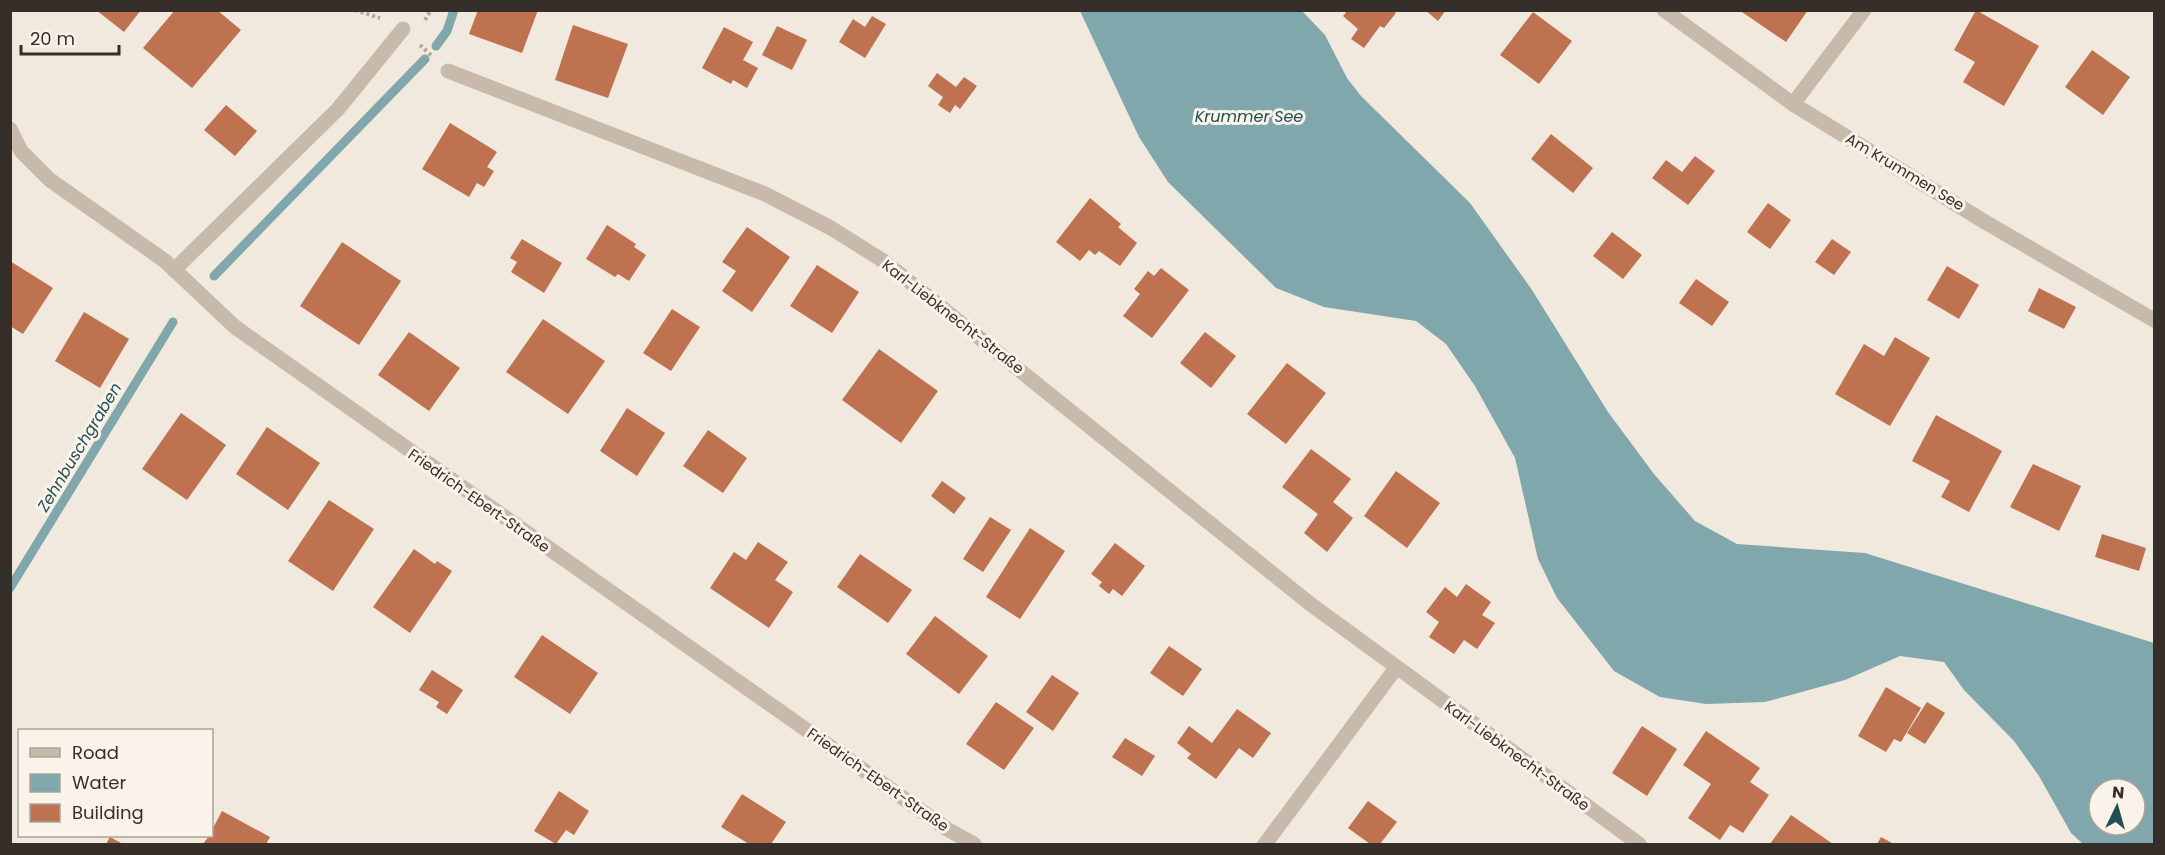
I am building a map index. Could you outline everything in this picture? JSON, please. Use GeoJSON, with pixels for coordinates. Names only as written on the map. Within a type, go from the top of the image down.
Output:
{"type":"FeatureCollection","features":[{"type":"Feature","properties":{"kind":"street","name":"Am Krummen See"},"geometry":{"type":"LineString","coordinates":[[1664,10],[1792,104],[1985,222],[2154,320]]}},
{"type":"Feature","properties":{"kind":"street"},"geometry":{"type":"LineString","coordinates":[[1792,104],[1863,10]]}},
{"type":"Feature","properties":{"kind":"street"},"geometry":{"type":"LineString","coordinates":[[174,270],[338,109],[403,30]]}},
{"type":"Feature","properties":{"kind":"street","name":"Karl-Liebknecht-Straße"},"geometry":{"type":"LineString","coordinates":[[448,71],[765,194],[831,228],[885,262],[1309,603],[1639,844]]}},
{"type":"Feature","properties":{"kind":"street","name":"Friedrich-Ebert-Straße"},"geometry":{"type":"LineString","coordinates":[[10,129],[21,151],[50,180],[165,261],[244,334],[938,822],[974,844]]}},
{"type":"Feature","properties":{"kind":"street"},"geometry":{"type":"LineString","coordinates":[[1265,844],[1396,668]]}},
{"type":"Feature","properties":{"kind":"water","name":"Krummer See"},"geometry":{"type":"Polygon","coordinates":[[[1080,11],[1302,11],[1325,35],[1347,78],[1361,96],[1470,203],[1532,290],[1608,412],[1654,474],[1695,521],[1737,544],[1865,553],[2154,643],[2154,844],[2083,844],[2071,833],[2039,776],[2014,741],[1964,690],[1944,662],[1900,656],[1845,680],[1765,702],[1706,704],[1660,697],[1614,671],[1557,598],[1538,559],[1515,458],[1475,386],[1446,344],[1416,321],[1324,307],[1276,288],[1168,182],[1139,137],[1080,11]]]}},
{"type":"Feature","properties":{"kind":"building"},"geometry":{"type":"Polygon","coordinates":[[[96,10],[141,10],[124,32],[96,10]]]}},
{"type":"Feature","properties":{"kind":"building"},"geometry":{"type":"Polygon","coordinates":[[[175,10],[217,10],[241,30],[192,88],[143,48],[175,10]]]}},
{"type":"Feature","properties":{"kind":"building"},"geometry":{"type":"Polygon","coordinates":[[[478,10],[538,10],[522,53],[469,34],[478,10]]]}},
{"type":"Feature","properties":{"kind":"building"},"geometry":{"type":"Polygon","coordinates":[[[1348,10],[1392,10],[1396,13],[1384,28],[1380,26],[1364,48],[1351,39],[1358,29],[1343,16],[1348,10]]]}},
{"type":"Feature","properties":{"kind":"building"},"geometry":{"type":"Polygon","coordinates":[[[1425,10],[1446,10],[1438,21],[1425,10]]]}},
{"type":"Feature","properties":{"kind":"building"},"geometry":{"type":"Polygon","coordinates":[[[1739,10],[1808,10],[1786,42],[1739,10]]]}},
{"type":"Feature","properties":{"kind":"building"},"geometry":{"type":"Polygon","coordinates":[[[1976,10],[2039,46],[2004,106],[1963,82],[1975,62],[1954,50],[1976,10]]]}},
{"type":"Feature","properties":{"kind":"building"},"geometry":{"type":"Polygon","coordinates":[[[1533,12],[1572,41],[1539,84],[1500,55],[1533,12]]]}},
{"type":"Feature","properties":{"kind":"building"},"geometry":{"type":"Polygon","coordinates":[[[872,16],[886,24],[865,58],[839,42],[853,19],[865,27],[872,16]]]}},
{"type":"Feature","properties":{"kind":"building"},"geometry":{"type":"Polygon","coordinates":[[[573,25],[628,44],[608,98],[555,80],[573,25]]]}},
{"type":"Feature","properties":{"kind":"building"},"geometry":{"type":"Polygon","coordinates":[[[777,26],[807,40],[792,70],[762,55],[777,26]]]}},
{"type":"Feature","properties":{"kind":"building"},"geometry":{"type":"Polygon","coordinates":[[[724,27],[753,42],[743,60],[758,68],[747,88],[733,80],[731,84],[702,68],[724,27]]]}},
{"type":"Feature","properties":{"kind":"building"},"geometry":{"type":"Polygon","coordinates":[[[2092,50],[2130,77],[2103,115],[2065,87],[2092,50]]]}},
{"type":"Feature","properties":{"kind":"building"},"geometry":{"type":"Polygon","coordinates":[[[937,73],[956,87],[964,77],[977,86],[960,109],[955,105],[950,113],[938,105],[943,97],[928,86],[937,73]]]}},
{"type":"Feature","properties":{"kind":"building"},"geometry":{"type":"Polygon","coordinates":[[[226,105],[257,131],[235,156],[204,130],[226,105]]]}},
{"type":"Feature","properties":{"kind":"building"},"geometry":{"type":"Polygon","coordinates":[[[450,123],[497,152],[487,167],[494,171],[484,187],[477,183],[469,197],[422,169],[450,123]]]}},
{"type":"Feature","properties":{"kind":"building"},"geometry":{"type":"Polygon","coordinates":[[[1551,134],[1593,168],[1573,193],[1531,159],[1551,134]]]}},
{"type":"Feature","properties":{"kind":"building"},"geometry":{"type":"Polygon","coordinates":[[[1695,156],[1715,171],[1688,205],[1652,178],[1666,160],[1682,172],[1695,156]]]}},
{"type":"Feature","properties":{"kind":"building"},"geometry":{"type":"Polygon","coordinates":[[[1090,198],[1121,224],[1118,227],[1137,243],[1120,266],[1099,251],[1095,255],[1089,250],[1080,261],[1056,242],[1090,198]]]}},
{"type":"Feature","properties":{"kind":"building"},"geometry":{"type":"Polygon","coordinates":[[[1768,203],[1791,220],[1770,249],[1747,232],[1768,203]]]}},
{"type":"Feature","properties":{"kind":"building"},"geometry":{"type":"Polygon","coordinates":[[[607,225],[636,244],[634,247],[646,255],[629,281],[618,274],[615,277],[586,259],[607,225]]]}},
{"type":"Feature","properties":{"kind":"building"},"geometry":{"type":"Polygon","coordinates":[[[747,227],[790,257],[752,312],[722,291],[736,271],[722,262],[747,227]]]}},
{"type":"Feature","properties":{"kind":"building"},"geometry":{"type":"Polygon","coordinates":[[[1612,232],[1642,255],[1623,279],[1593,256],[1612,232]]]}},
{"type":"Feature","properties":{"kind":"building"},"geometry":{"type":"Polygon","coordinates":[[[522,239],[562,263],[544,293],[511,272],[517,262],[510,258],[522,239]]]}},
{"type":"Feature","properties":{"kind":"building"},"geometry":{"type":"Polygon","coordinates":[[[1832,239],[1851,252],[1834,275],[1815,262],[1832,239]]]}},
{"type":"Feature","properties":{"kind":"building"},"geometry":{"type":"Polygon","coordinates":[[[342,242],[401,281],[359,345],[300,306],[342,242]]]}},
{"type":"Feature","properties":{"kind":"building"},"geometry":{"type":"Polygon","coordinates":[[[10,261],[53,288],[23,334],[10,326],[10,261]]]}},
{"type":"Feature","properties":{"kind":"building"},"geometry":{"type":"Polygon","coordinates":[[[817,265],[859,292],[832,333],[790,306],[817,265]]]}},
{"type":"Feature","properties":{"kind":"building"},"geometry":{"type":"Polygon","coordinates":[[[1947,266],[1979,285],[1959,319],[1927,300],[1947,266]]]}},
{"type":"Feature","properties":{"kind":"building"},"geometry":{"type":"Polygon","coordinates":[[[1161,268],[1189,290],[1152,338],[1123,316],[1140,294],[1134,289],[1148,271],[1154,276],[1161,268]]]}},
{"type":"Feature","properties":{"kind":"building"},"geometry":{"type":"Polygon","coordinates":[[[1696,279],[1729,302],[1712,326],[1679,303],[1696,279]]]}},
{"type":"Feature","properties":{"kind":"building"},"geometry":{"type":"Polygon","coordinates":[[[2039,288],[2076,307],[2064,329],[2028,311],[2039,288]]]}},
{"type":"Feature","properties":{"kind":"building"},"geometry":{"type":"Polygon","coordinates":[[[672,309],[700,327],[671,371],[643,353],[672,309]]]}},
{"type":"Feature","properties":{"kind":"building"},"geometry":{"type":"Polygon","coordinates":[[[84,312],[129,339],[100,388],[55,361],[84,312]]]}},
{"type":"Feature","properties":{"kind":"building"},"geometry":{"type":"Polygon","coordinates":[[[543,319],[605,361],[568,414],[506,372],[543,319]]]}},
{"type":"Feature","properties":{"kind":"building"},"geometry":{"type":"Polygon","coordinates":[[[409,332],[460,368],[429,411],[378,375],[409,332]]]}},
{"type":"Feature","properties":{"kind":"building"},"geometry":{"type":"Polygon","coordinates":[[[1205,332],[1236,356],[1211,388],[1180,363],[1205,332]]]}},
{"type":"Feature","properties":{"kind":"building"},"geometry":{"type":"Polygon","coordinates":[[[1895,337],[1930,358],[1890,426],[1835,394],[1864,344],[1884,356],[1895,337]]]}},
{"type":"Feature","properties":{"kind":"building"},"geometry":{"type":"Polygon","coordinates":[[[879,349],[938,391],[901,443],[842,400],[879,349]]]}},
{"type":"Feature","properties":{"kind":"building"},"geometry":{"type":"Polygon","coordinates":[[[1287,363],[1326,393],[1286,444],[1247,414],[1287,363]]]}},
{"type":"Feature","properties":{"kind":"building"},"geometry":{"type":"Polygon","coordinates":[[[627,408],[665,433],[637,476],[600,451],[627,408]]]}},
{"type":"Feature","properties":{"kind":"building"},"geometry":{"type":"Polygon","coordinates":[[[181,413],[226,445],[187,500],[142,469],[181,413]]]}},
{"type":"Feature","properties":{"kind":"building"},"geometry":{"type":"Polygon","coordinates":[[[1936,415],[2002,451],[1969,512],[1941,497],[1950,481],[1912,461],[1936,415]]]}},
{"type":"Feature","properties":{"kind":"building"},"geometry":{"type":"Polygon","coordinates":[[[267,427],[320,463],[288,510],[236,474],[267,427]]]}},
{"type":"Feature","properties":{"kind":"building"},"geometry":{"type":"Polygon","coordinates":[[[708,430],[747,458],[723,493],[683,466],[708,430]]]}},
{"type":"Feature","properties":{"kind":"building"},"geometry":{"type":"Polygon","coordinates":[[[1311,449],[1351,479],[1333,502],[1353,518],[1327,552],[1304,533],[1318,514],[1282,487],[1311,449]]]}},
{"type":"Feature","properties":{"kind":"building"},"geometry":{"type":"Polygon","coordinates":[[[2033,464],[2081,486],[2059,531],[2010,507],[2033,464]]]}},
{"type":"Feature","properties":{"kind":"building"},"geometry":{"type":"Polygon","coordinates":[[[1396,471],[1440,503],[1407,548],[1364,516],[1396,471]]]}},
{"type":"Feature","properties":{"kind":"building"},"geometry":{"type":"Polygon","coordinates":[[[942,481],[966,498],[954,514],[931,496],[942,481]]]}},
{"type":"Feature","properties":{"kind":"building"},"geometry":{"type":"Polygon","coordinates":[[[329,500],[374,529],[333,591],[288,561],[329,500]]]}},
{"type":"Feature","properties":{"kind":"building"},"geometry":{"type":"Polygon","coordinates":[[[990,517],[1011,530],[983,572],[963,559],[990,517]]]}},
{"type":"Feature","properties":{"kind":"building"},"geometry":{"type":"Polygon","coordinates":[[[1030,528],[1065,551],[1020,619],[986,597],[1030,528]]]}},
{"type":"Feature","properties":{"kind":"building"},"geometry":{"type":"Polygon","coordinates":[[[2102,534],[2146,548],[2139,571],[2095,557],[2102,534]]]}},
{"type":"Feature","properties":{"kind":"building"},"geometry":{"type":"Polygon","coordinates":[[[758,542],[788,562],[775,580],[793,592],[769,628],[710,588],[734,552],[746,560],[758,542]]]}},
{"type":"Feature","properties":{"kind":"building"},"geometry":{"type":"Polygon","coordinates":[[[1115,543],[1145,566],[1122,596],[1113,589],[1109,594],[1099,586],[1102,582],[1091,574],[1115,543]]]}},
{"type":"Feature","properties":{"kind":"building"},"geometry":{"type":"Polygon","coordinates":[[[414,549],[435,564],[437,561],[452,571],[410,633],[373,607],[414,549]]]}},
{"type":"Feature","properties":{"kind":"building"},"geometry":{"type":"Polygon","coordinates":[[[860,554],[912,590],[888,623],[837,587],[860,554]]]}},
{"type":"Feature","properties":{"kind":"building"},"geometry":{"type":"Polygon","coordinates":[[[1466,584],[1491,602],[1482,615],[1495,623],[1477,649],[1464,640],[1454,654],[1429,637],[1439,622],[1426,612],[1445,587],[1457,597],[1466,584]]]}},
{"type":"Feature","properties":{"kind":"building"},"geometry":{"type":"Polygon","coordinates":[[[935,616],[988,656],[959,694],[906,654],[935,616]]]}},
{"type":"Feature","properties":{"kind":"building"},"geometry":{"type":"Polygon","coordinates":[[[542,635],[598,673],[570,714],[514,677],[542,635]]]}},
{"type":"Feature","properties":{"kind":"building"},"geometry":{"type":"Polygon","coordinates":[[[1169,646],[1202,669],[1183,696],[1150,673],[1169,646]]]}},
{"type":"Feature","properties":{"kind":"building"},"geometry":{"type":"Polygon","coordinates":[[[432,670],[463,690],[447,714],[436,707],[439,702],[419,690],[432,670]]]}},
{"type":"Feature","properties":{"kind":"building"},"geometry":{"type":"Polygon","coordinates":[[[1052,675],[1079,693],[1053,731],[1026,712],[1052,675]]]}},
{"type":"Feature","properties":{"kind":"building"},"geometry":{"type":"Polygon","coordinates":[[[1886,687],[1921,708],[1901,742],[1894,739],[1886,752],[1858,736],[1886,687]]]}},
{"type":"Feature","properties":{"kind":"building"},"geometry":{"type":"Polygon","coordinates":[[[996,702],[1034,728],[1004,770],[966,744],[996,702]]]}},
{"type":"Feature","properties":{"kind":"building"},"geometry":{"type":"Polygon","coordinates":[[[1927,702],[1945,713],[1925,744],[1907,733],[1927,702]]]}},
{"type":"Feature","properties":{"kind":"building"},"geometry":{"type":"Polygon","coordinates":[[[1237,709],[1271,733],[1253,758],[1239,748],[1216,779],[1187,758],[1191,754],[1177,743],[1189,726],[1212,743],[1237,709]]]}},
{"type":"Feature","properties":{"kind":"building"},"geometry":{"type":"Polygon","coordinates":[[[1642,726],[1677,749],[1647,796],[1612,773],[1642,726]]]}},
{"type":"Feature","properties":{"kind":"building"},"geometry":{"type":"Polygon","coordinates":[[[1706,731],[1760,768],[1750,782],[1769,795],[1743,833],[1730,825],[1720,840],[1688,818],[1711,784],[1683,765],[1706,731]]]}},
{"type":"Feature","properties":{"kind":"building"},"geometry":{"type":"Polygon","coordinates":[[[1125,738],[1155,756],[1142,776],[1112,757],[1125,738]]]}},
{"type":"Feature","properties":{"kind":"building"},"geometry":{"type":"Polygon","coordinates":[[[559,791],[589,811],[574,835],[566,830],[556,844],[534,831],[559,791]]]}},
{"type":"Feature","properties":{"kind":"building"},"geometry":{"type":"Polygon","coordinates":[[[742,794],[786,822],[771,844],[749,844],[721,827],[742,794]]]}},
{"type":"Feature","properties":{"kind":"building"},"geometry":{"type":"Polygon","coordinates":[[[1368,801],[1397,822],[1380,844],[1370,844],[1348,828],[1368,801]]]}},
{"type":"Feature","properties":{"kind":"building"},"geometry":{"type":"Polygon","coordinates":[[[222,811],[270,837],[266,844],[203,844],[208,837],[213,837],[213,828],[222,811]]]}},
{"type":"Feature","properties":{"kind":"building"},"geometry":{"type":"Polygon","coordinates":[[[1791,815],[1833,844],[1770,844],[1791,815]]]}},
{"type":"Feature","properties":{"kind":"building"},"geometry":{"type":"Polygon","coordinates":[[[110,837],[123,844],[106,844],[110,837]]]}},
{"type":"Feature","properties":{"kind":"building"},"geometry":{"type":"Polygon","coordinates":[[[1881,837],[1894,844],[1877,844],[1881,837]]]}},
{"type":"Feature","properties":{"kind":"waterway","name":"Zehnbuschgraben"},"geometry":{"type":"LineString","coordinates":[[436,46],[447,31],[454,10]]}},
{"type":"Feature","properties":{"kind":"waterway","name":"Zehnbuschgraben"},"geometry":{"type":"LineString","coordinates":[[214,276],[425,59]]}},
{"type":"Feature","properties":{"kind":"waterway","name":"Zehnbuschgraben"},"geometry":{"type":"LineString","coordinates":[[10,588],[173,322]]}}]}
